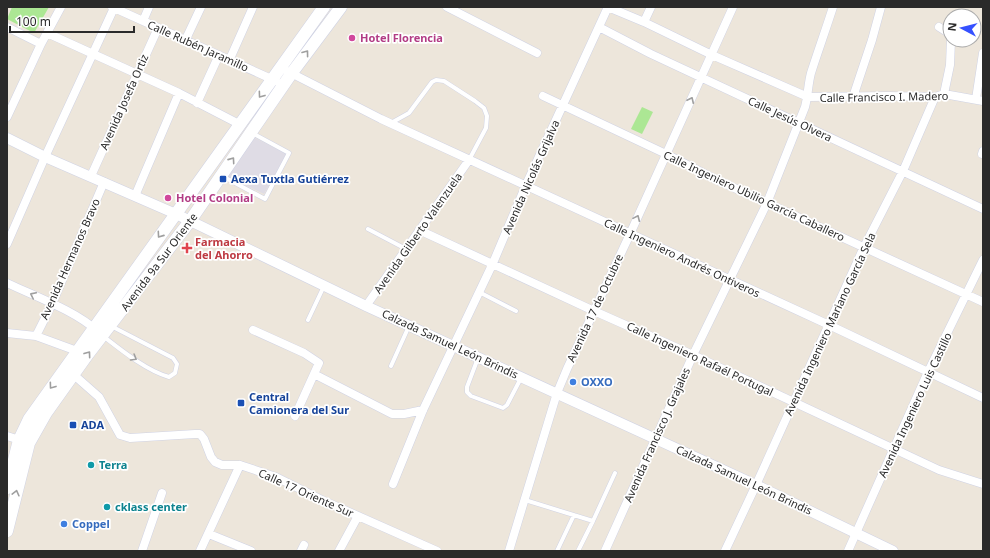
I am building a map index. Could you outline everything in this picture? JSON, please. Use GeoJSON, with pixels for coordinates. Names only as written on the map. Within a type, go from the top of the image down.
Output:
{"type":"FeatureCollection","features":[{"type":"Feature","properties":{"kind":"main road","name":"Avenida 9a Sur Oriente"},"geometry":{"type":"LineString","coordinates":[[286,71],[320,8]]}},
{"type":"Feature","properties":{"kind":"main road","name":"Avenida 9a Sur Oriente"},"geometry":{"type":"LineString","coordinates":[[7,488],[24,442],[74,375],[102,327],[176,214],[239,124],[278,82],[338,12]]}},
{"type":"Feature","properties":{"kind":"main road","name":"Avenida 9a Sur Oriente"},"geometry":{"type":"LineString","coordinates":[[7,531],[29,418],[77,351],[102,327],[190,221],[251,133],[278,82]]}},
{"type":"Feature","properties":{"kind":"street"},"geometry":{"type":"LineString","coordinates":[[7,117],[60,7]]}},
{"type":"Feature","properties":{"kind":"street"},"geometry":{"type":"LineString","coordinates":[[7,244],[113,7]]}},
{"type":"Feature","properties":{"kind":"street","name":"Calle Rubén Jaramillo"},"geometry":{"type":"LineString","coordinates":[[113,7],[278,82]]}},
{"type":"Feature","properties":{"kind":"street"},"geometry":{"type":"LineString","coordinates":[[143,21],[149,7]]}},
{"type":"Feature","properties":{"kind":"street"},"geometry":{"type":"LineString","coordinates":[[185,41],[201,7]]}},
{"type":"Feature","properties":{"kind":"street"},"geometry":{"type":"LineString","coordinates":[[229,60],[253,7]]}},
{"type":"Feature","properties":{"kind":"street"},"geometry":{"type":"LineString","coordinates":[[447,7],[537,53]]}},
{"type":"Feature","properties":{"kind":"street"},"geometry":{"type":"LineString","coordinates":[[608,7],[808,97]]}},
{"type":"Feature","properties":{"kind":"street","name":"Avenida Nicolás Grijalva"},"geometry":{"type":"LineString","coordinates":[[393,484],[423,410],[480,292],[526,185],[608,7]]}},
{"type":"Feature","properties":{"kind":"street"},"geometry":{"type":"LineString","coordinates":[[644,22],[651,7]]}},
{"type":"Feature","properties":{"kind":"street","name":"Avenida 17 de Octubre"},"geometry":{"type":"LineString","coordinates":[[509,551],[557,393],[733,7]]}},
{"type":"Feature","properties":{"kind":"street","name":"Avenida Francisco J. Grajales"},"geometry":{"type":"LineString","coordinates":[[605,551],[693,355],[767,203],[799,124],[808,97],[811,74],[833,7]]}},
{"type":"Feature","properties":{"kind":"street"},"geometry":{"type":"LineString","coordinates":[[853,97],[872,40],[880,7]]}},
{"type":"Feature","properties":{"kind":"street"},"geometry":{"type":"LineString","coordinates":[[320,8],[338,12]]}},
{"type":"Feature","properties":{"kind":"street"},"geometry":{"type":"LineString","coordinates":[[7,27],[41,44]]}},
{"type":"Feature","properties":{"kind":"street","name":"Calle Jesús Olvera"},"geometry":{"type":"LineString","coordinates":[[599,27],[651,54],[983,209]]}},
{"type":"Feature","properties":{"kind":"street"},"geometry":{"type":"LineString","coordinates":[[938,27],[942,29]]}},
{"type":"Feature","properties":{"kind":"street","name":"Avenida Josefa Ortiz"},"geometry":{"type":"LineString","coordinates":[[91,176],[136,73],[158,28]]}},
{"type":"Feature","properties":{"kind":"street"},"geometry":{"type":"LineString","coordinates":[[47,33],[179,93],[239,124]]}},
{"type":"Feature","properties":{"kind":"street"},"geometry":{"type":"LineString","coordinates":[[944,94],[950,65],[951,48]]}},
{"type":"Feature","properties":{"kind":"street"},"geometry":{"type":"LineString","coordinates":[[979,100],[983,53]]}},
{"type":"Feature","properties":{"kind":"street"},"geometry":{"type":"LineString","coordinates":[[197,102],[219,55]]}},
{"type":"Feature","properties":{"kind":"street","name":"Calle Ingeniero Andrés Ontiveros"},"geometry":{"type":"LineString","coordinates":[[286,71],[381,119],[829,325],[983,398]]}},
{"type":"Feature","properties":{"kind":"street"},"geometry":{"type":"LineString","coordinates":[[134,196],[179,93]]}},
{"type":"Feature","properties":{"kind":"street","name":"Calle Francisco I. Madero"},"geometry":{"type":"LineString","coordinates":[[808,97],[935,97],[944,94],[979,100]]}},
{"type":"Feature","properties":{"kind":"street","name":"Calle Ingeniero Ubilio García Caballero"},"geometry":{"type":"LineString","coordinates":[[543,96],[767,203],[983,302]]}},
{"type":"Feature","properties":{"kind":"street","name":"Avenida Ingeniero Mariano García Sela"},"geometry":{"type":"LineString","coordinates":[[725,551],[864,247],[903,171],[935,97]]}},
{"type":"Feature","properties":{"kind":"street","name":"Calzada Samuel León Brindis"},"geometry":{"type":"LineString","coordinates":[[7,138],[45,157],[176,214],[366,306],[856,532],[878,548],[893,551]]}},
{"type":"Feature","properties":{"kind":"street","name":"Avenida Gilberto Valenzuela"},"geometry":{"type":"LineString","coordinates":[[366,306],[469,160]]}},
{"type":"Feature","properties":{"kind":"street","name":"Avenida Hermanos Bravo"},"geometry":{"type":"LineString","coordinates":[[36,336],[52,304],[104,182]]}},
{"type":"Feature","properties":{"kind":"street","name":"Calle Ingeniero Rafaél Portugal"},"geometry":{"type":"LineString","coordinates":[[419,230],[693,355],[939,470],[983,484]]}},
{"type":"Feature","properties":{"kind":"street","name":"Avenida Ingeniero Luis Castillo"},"geometry":{"type":"LineString","coordinates":[[848,551],[928,372],[983,260]]}},
{"type":"Feature","properties":{"kind":"street"},"geometry":{"type":"LineString","coordinates":[[7,283],[82,320],[102,327]]}},
{"type":"Feature","properties":{"kind":"street"},"geometry":{"type":"LineString","coordinates":[[253,330],[304,353],[319,363],[295,416]]}},
{"type":"Feature","properties":{"kind":"street"},"geometry":{"type":"LineString","coordinates":[[7,333],[36,336],[77,351]]}},
{"type":"Feature","properties":{"kind":"street"},"geometry":{"type":"LineString","coordinates":[[314,374],[392,414],[404,414],[423,410]]}},
{"type":"Feature","properties":{"kind":"street","name":"Calle 17 Oriente Sur"},"geometry":{"type":"LineString","coordinates":[[74,375],[98,397],[120,435],[130,438],[200,434],[215,462],[222,465],[240,465],[276,477],[437,551]]}},
{"type":"Feature","properties":{"kind":"street"},"geometry":{"type":"LineString","coordinates":[[7,436],[24,442]]}},
{"type":"Feature","properties":{"kind":"street"},"geometry":{"type":"LineString","coordinates":[[200,551],[240,465]]}},
{"type":"Feature","properties":{"kind":"street"},"geometry":{"type":"LineString","coordinates":[[142,551],[162,493]]}},
{"type":"Feature","properties":{"kind":"street"},"geometry":{"type":"LineString","coordinates":[[339,551],[358,516]]}},
{"type":"Feature","properties":{"kind":"street"},"geometry":{"type":"LineString","coordinates":[[208,534],[251,551]]}},
{"type":"Feature","properties":{"kind":"lane"},"geometry":{"type":"LineString","coordinates":[[391,123],[409,113],[432,82],[436,80],[444,81],[484,108],[487,116],[486,128],[469,160]]}},
{"type":"Feature","properties":{"kind":"lane"},"geometry":{"type":"LineString","coordinates":[[222,176],[265,199],[290,153],[251,133]]}},
{"type":"Feature","properties":{"kind":"lane"},"geometry":{"type":"LineString","coordinates":[[368,229],[406,249]]}},
{"type":"Feature","properties":{"kind":"lane"},"geometry":{"type":"LineString","coordinates":[[308,320],[324,285]]}},
{"type":"Feature","properties":{"kind":"lane"},"geometry":{"type":"LineString","coordinates":[[480,292],[516,311]]}},
{"type":"Feature","properties":{"kind":"lane"},"geometry":{"type":"LineString","coordinates":[[391,366],[410,326]]}},
{"type":"Feature","properties":{"kind":"lane"},"geometry":{"type":"LineString","coordinates":[[102,327],[173,358],[177,364],[175,373],[169,377],[162,375],[129,355],[102,327]]}},
{"type":"Feature","properties":{"kind":"lane"},"geometry":{"type":"LineString","coordinates":[[478,358],[467,386],[467,392],[471,396],[503,408],[507,405],[521,377]]}},
{"type":"Feature","properties":{"kind":"lane"},"geometry":{"type":"LineString","coordinates":[[578,551],[615,473]]}},
{"type":"Feature","properties":{"kind":"lane"},"geometry":{"type":"LineString","coordinates":[[524,500],[593,520]]}},
{"type":"Feature","properties":{"kind":"lane"},"geometry":{"type":"LineString","coordinates":[[557,551],[574,515]]}},
{"type":"Feature","properties":{"kind":"shaded area"},"geometry":{"type":"Polygon","coordinates":[[[253,137],[287,154],[264,194],[226,176],[253,137]]]}},
{"type":"Feature","properties":{"kind":"green space"},"geometry":{"type":"Polygon","coordinates":[[[12,7],[49,7],[34,33],[7,19],[12,7]]]}},
{"type":"Feature","properties":{"kind":"green space"},"geometry":{"type":"Polygon","coordinates":[[[642,107],[653,112],[642,134],[631,129],[642,107]]]}},
{"type":"Feature","properties":{"kind":"place","name":"Hotel Florencia"},"geometry":{"type":"Point","coordinates":[352,38]}},
{"type":"Feature","properties":{"kind":"place","name":"Aexa Tuxtla Gutiérrez"},"geometry":{"type":"Point","coordinates":[223,179]}},
{"type":"Feature","properties":{"kind":"place","name":"Hotel Colonial"},"geometry":{"type":"Point","coordinates":[168,198]}},
{"type":"Feature","properties":{"kind":"place","name":"Farmacia del Ahorro"},"geometry":{"type":"Point","coordinates":[187,248]}},
{"type":"Feature","properties":{"kind":"place","name":"OXXO"},"geometry":{"type":"Point","coordinates":[573,382]}},
{"type":"Feature","properties":{"kind":"place","name":"Central Camionera del Sur"},"geometry":{"type":"Point","coordinates":[241,403]}},
{"type":"Feature","properties":{"kind":"place","name":"ADA"},"geometry":{"type":"Point","coordinates":[73,425]}},
{"type":"Feature","properties":{"kind":"place","name":"Terra"},"geometry":{"type":"Point","coordinates":[91,465]}},
{"type":"Feature","properties":{"kind":"place","name":"cklass center"},"geometry":{"type":"Point","coordinates":[107,507]}},
{"type":"Feature","properties":{"kind":"place","name":"Coppel"},"geometry":{"type":"Point","coordinates":[64,524]}}]}
